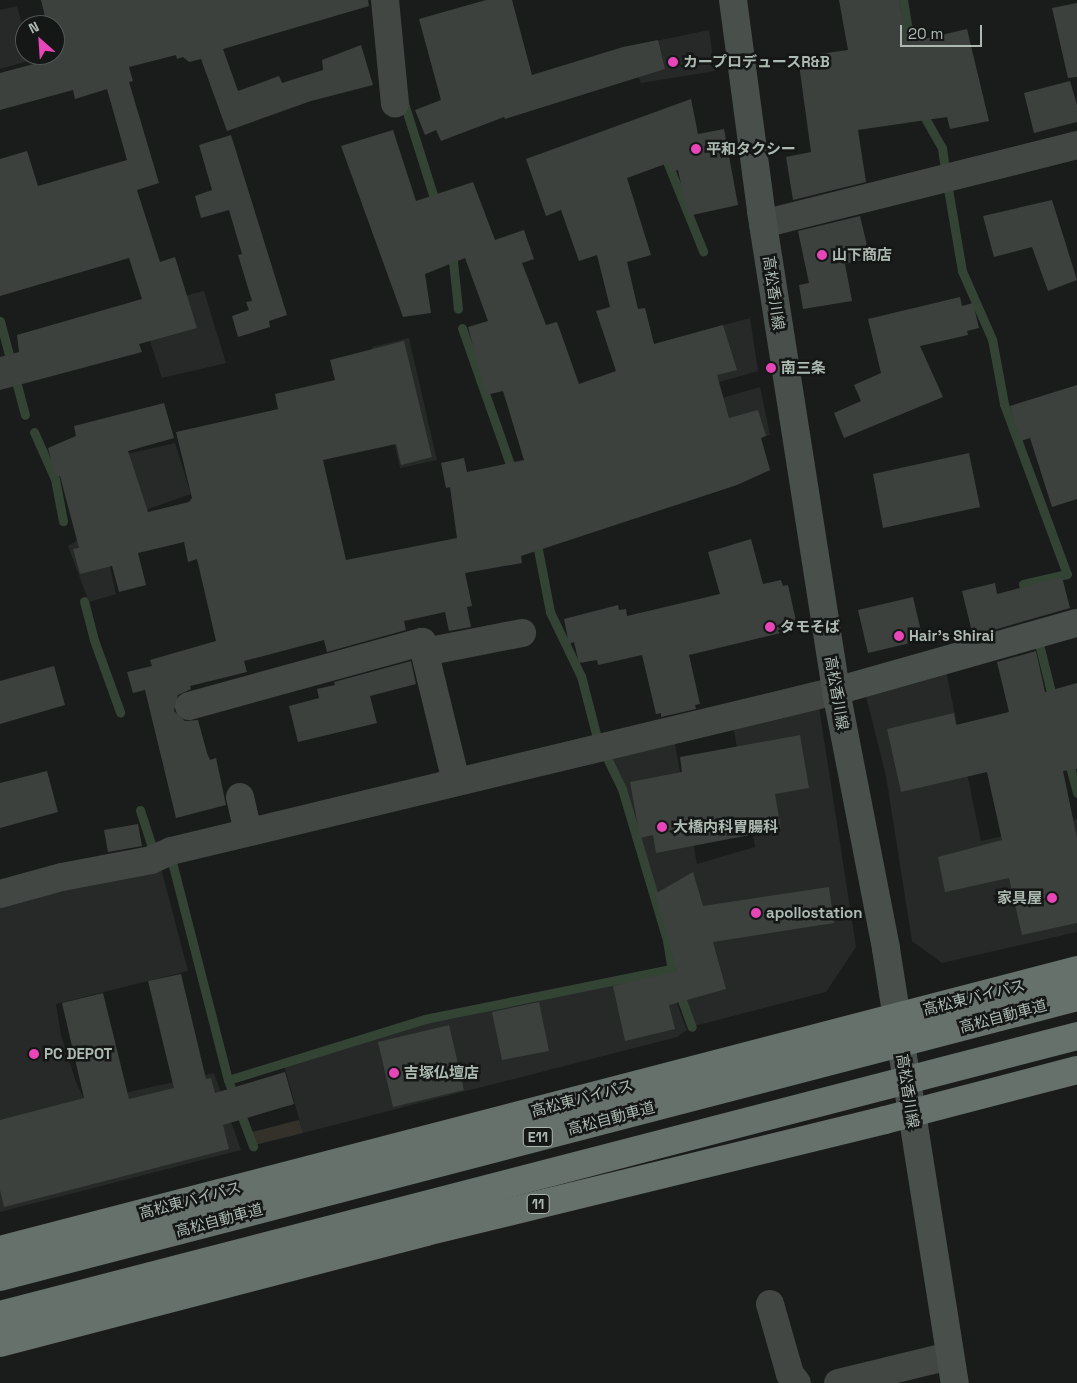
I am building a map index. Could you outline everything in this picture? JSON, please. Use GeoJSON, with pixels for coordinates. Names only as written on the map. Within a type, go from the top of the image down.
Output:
{"type":"FeatureCollection","features":[{"type":"Feature","properties":{"kind":"highway","name":"高松東バイパス"},"geometry":{"type":"LineString","coordinates":[[0,1250],[1077,970]]}},
{"type":"Feature","properties":{"kind":"highway","name":"高松自動車道"},"geometry":{"type":"LineString","coordinates":[[0,1277],[1077,996]]}},
{"type":"Feature","properties":{"kind":"highway","name":"E11"},"geometry":{"type":"LineString","coordinates":[[0,1315],[1077,1036]]}},
{"type":"Feature","properties":{"kind":"highway","name":"11"},"geometry":{"type":"LineString","coordinates":[[0,1343],[426,1232],[912,1113],[1077,1070]]}},
{"type":"Feature","properties":{"kind":"main road","name":"高松香川線"},"geometry":{"type":"LineString","coordinates":[[733,0],[763,224],[836,691],[897,1016],[955,1383]]}},
{"type":"Feature","properties":{"kind":"main road"},"geometry":{"type":"LineString","coordinates":[[836,691],[1077,623]]}},
{"type":"Feature","properties":{"kind":"street"},"geometry":{"type":"LineString","coordinates":[[385,0],[395,104]]}},
{"type":"Feature","properties":{"kind":"street"},"geometry":{"type":"LineString","coordinates":[[763,224],[1077,146]]}},
{"type":"Feature","properties":{"kind":"street"},"geometry":{"type":"LineString","coordinates":[[425,652],[522,633]]}},
{"type":"Feature","properties":{"kind":"street"},"geometry":{"type":"LineString","coordinates":[[189,706],[422,642],[456,781]]}},
{"type":"Feature","properties":{"kind":"street"},"geometry":{"type":"LineString","coordinates":[[0,894],[62,877],[151,860],[171,850],[836,691]]}},
{"type":"Feature","properties":{"kind":"street"},"geometry":{"type":"LineString","coordinates":[[240,797],[248,832]]}},
{"type":"Feature","properties":{"kind":"street"},"geometry":{"type":"LineString","coordinates":[[770,1304],[790,1374],[797,1383]]}},
{"type":"Feature","properties":{"kind":"street"},"geometry":{"type":"LineString","coordinates":[[838,1383],[950,1356]]}},
{"type":"Feature","properties":{"kind":"shaded area"},"geometry":{"type":"Polygon","coordinates":[[[17,6],[19,15],[15,15],[15,65],[0,69],[0,10],[17,6]]]}},
{"type":"Feature","properties":{"kind":"shaded area","name":"カープロデュースR&B"},"geometry":{"type":"Polygon","coordinates":[[[709,30],[715,71],[641,83],[627,47],[709,30]]]}},
{"type":"Feature","properties":{"kind":"shaded area"},"geometry":{"type":"Polygon","coordinates":[[[204,291],[226,363],[162,378],[139,307],[204,291]]]}},
{"type":"Feature","properties":{"kind":"shaded area"},"geometry":{"type":"Polygon","coordinates":[[[750,318],[758,371],[667,397],[654,344],[750,318]]]}},
{"type":"Feature","properties":{"kind":"shaded area"},"geometry":{"type":"Polygon","coordinates":[[[409,338],[437,460],[400,468],[372,347],[409,338]]]}},
{"type":"Feature","properties":{"kind":"shaded area"},"geometry":{"type":"Polygon","coordinates":[[[760,387],[770,435],[661,467],[647,420],[760,387]]]}},
{"type":"Feature","properties":{"kind":"shaded area"},"geometry":{"type":"Polygon","coordinates":[[[175,443],[191,494],[137,513],[110,458],[175,443]]]}},
{"type":"Feature","properties":{"kind":"shaded area"},"geometry":{"type":"Polygon","coordinates":[[[101,526],[116,594],[89,602],[68,546],[101,526]]]}},
{"type":"Feature","properties":{"kind":"shaded area"},"geometry":{"type":"Polygon","coordinates":[[[946,671],[981,841],[1077,819],[1077,932],[942,963],[912,941],[886,776],[866,696],[946,671]]]}},
{"type":"Feature","properties":{"kind":"shaded area","name":"apollostation"},"geometry":{"type":"Polygon","coordinates":[[[819,707],[856,947],[826,992],[694,1026],[674,970],[668,939],[624,790],[607,753],[674,739],[697,864],[755,847],[733,726],[819,707]]]}},
{"type":"Feature","properties":{"kind":"shaded area","name":"PC DEPOT"},"geometry":{"type":"Polygon","coordinates":[[[161,868],[188,971],[56,1004],[61,1035],[76,1082],[88,1107],[120,1094],[214,1073],[241,1150],[0,1212],[0,906],[161,868]]]}},
{"type":"Feature","properties":{"kind":"shaded area"},"geometry":{"type":"Polygon","coordinates":[[[665,972],[687,1030],[677,1037],[303,1133],[284,1065],[426,1021],[665,972]]]}},
{"type":"Feature","properties":{"kind":"shaded area"},"geometry":{"type":"Polygon","coordinates":[[[299,1120],[303,1133],[255,1145],[252,1132],[299,1120]]]}},
{"type":"Feature","properties":{"kind":"building"},"geometry":{"type":"Polygon","coordinates":[[[41,0],[368,0],[369,6],[223,49],[238,91],[279,76],[282,83],[323,70],[322,60],[361,45],[373,85],[311,101],[227,131],[201,59],[189,62],[183,57],[177,59],[176,55],[129,67],[133,81],[129,82],[159,183],[137,190],[160,262],[175,257],[197,328],[139,344],[142,352],[0,390],[0,357],[19,352],[17,335],[142,299],[129,258],[0,296],[0,159],[27,151],[38,186],[127,160],[107,89],[75,99],[73,90],[0,110],[0,73],[30,65],[65,65],[65,15],[45,15],[41,0]]]}},
{"type":"Feature","properties":{"kind":"building"},"geometry":{"type":"Polygon","coordinates":[[[486,0],[512,0],[532,75],[623,47],[658,40],[665,69],[505,119],[504,117],[441,141],[436,130],[425,135],[415,110],[441,100],[419,19],[486,0]]]}},
{"type":"Feature","properties":{"kind":"building"},"geometry":{"type":"Polygon","coordinates":[[[839,0],[899,0],[907,43],[967,29],[989,121],[950,129],[947,117],[858,130],[866,182],[793,200],[786,157],[811,152],[798,57],[848,50],[839,0]]]}},
{"type":"Feature","properties":{"kind":"building"},"geometry":{"type":"Polygon","coordinates":[[[1077,3],[1077,77],[1068,78],[1052,8],[1077,3]]]}},
{"type":"Feature","properties":{"kind":"building"},"geometry":{"type":"Polygon","coordinates":[[[1070,81],[1077,105],[1077,122],[1034,133],[1024,93],[1070,81]]]}},
{"type":"Feature","properties":{"kind":"building"},"geometry":{"type":"Polygon","coordinates":[[[691,99],[698,134],[724,129],[738,205],[688,216],[678,170],[671,172],[668,163],[627,178],[651,255],[627,262],[638,309],[645,308],[654,344],[723,325],[737,370],[717,375],[729,418],[758,410],[766,436],[761,438],[770,470],[737,485],[521,556],[522,563],[465,573],[472,606],[467,607],[471,627],[449,631],[445,612],[404,621],[406,630],[327,652],[324,640],[244,661],[247,672],[190,686],[191,689],[178,695],[174,711],[185,721],[198,720],[210,760],[216,758],[226,805],[176,818],[145,690],[133,693],[127,672],[152,666],[150,660],[216,641],[197,559],[188,562],[184,542],[138,553],[146,585],[119,592],[112,566],[80,574],[73,549],[79,548],[60,476],[56,477],[48,448],[76,436],[74,426],[164,403],[174,438],[128,451],[148,512],[189,502],[192,498],[176,432],[278,409],[275,394],[335,380],[330,360],[404,341],[432,457],[401,465],[396,444],[323,460],[346,560],[457,538],[450,487],[446,488],[441,463],[464,458],[467,472],[524,460],[503,391],[486,395],[468,327],[488,321],[465,258],[425,274],[431,313],[403,317],[341,146],[393,130],[416,201],[473,182],[495,240],[524,230],[534,259],[522,263],[546,325],[557,322],[579,384],[616,371],[596,311],[610,307],[597,255],[579,261],[561,210],[546,216],[526,159],[691,99]]]}},
{"type":"Feature","properties":{"kind":"building"},"geometry":{"type":"Polygon","coordinates":[[[231,135],[287,315],[269,321],[270,327],[238,337],[232,316],[249,310],[246,302],[252,301],[238,255],[242,254],[229,210],[201,218],[195,196],[212,190],[199,145],[231,135]]]}},
{"type":"Feature","properties":{"kind":"building"},"geometry":{"type":"Polygon","coordinates":[[[1052,200],[1077,280],[1048,291],[1032,247],[994,257],[983,216],[1052,200]]]}},
{"type":"Feature","properties":{"kind":"building"},"geometry":{"type":"Polygon","coordinates":[[[860,216],[870,258],[845,264],[852,301],[803,309],[799,285],[809,283],[798,231],[860,216]]]}},
{"type":"Feature","properties":{"kind":"building"},"geometry":{"type":"Polygon","coordinates":[[[960,297],[962,306],[973,303],[979,328],[967,331],[968,335],[920,346],[943,397],[844,438],[834,413],[861,401],[854,385],[881,373],[868,319],[960,297]]]}},
{"type":"Feature","properties":{"kind":"building"},"geometry":{"type":"Polygon","coordinates":[[[1077,385],[1077,499],[1052,507],[1030,438],[1021,441],[1010,406],[1077,385]]]}},
{"type":"Feature","properties":{"kind":"building"},"geometry":{"type":"Polygon","coordinates":[[[969,453],[980,507],[883,528],[873,474],[969,453]]]}},
{"type":"Feature","properties":{"kind":"building"},"geometry":{"type":"Polygon","coordinates":[[[751,539],[763,584],[781,580],[783,586],[788,585],[796,621],[791,622],[793,630],[689,655],[700,704],[695,705],[696,709],[661,717],[661,713],[656,714],[642,655],[598,665],[597,660],[579,663],[574,642],[569,644],[564,619],[618,605],[619,610],[626,609],[627,616],[720,594],[708,552],[751,539]]]}},
{"type":"Feature","properties":{"kind":"building"},"geometry":{"type":"Polygon","coordinates":[[[1062,577],[1070,608],[973,636],[962,591],[995,583],[997,594],[1062,577]]]}},
{"type":"Feature","properties":{"kind":"building"},"geometry":{"type":"Polygon","coordinates":[[[913,597],[923,640],[868,653],[858,610],[913,597]]]}},
{"type":"Feature","properties":{"kind":"building"},"geometry":{"type":"Polygon","coordinates":[[[1036,651],[1045,692],[1077,683],[1077,769],[1063,771],[1077,838],[1077,923],[1022,935],[1009,878],[945,892],[938,857],[1002,840],[987,772],[901,792],[887,729],[954,713],[956,725],[1009,712],[997,662],[1036,651]]]}},
{"type":"Feature","properties":{"kind":"building"},"geometry":{"type":"Polygon","coordinates":[[[411,661],[416,684],[370,696],[377,723],[298,742],[289,706],[319,698],[317,689],[335,685],[334,682],[411,661]]]}},
{"type":"Feature","properties":{"kind":"building"},"geometry":{"type":"Polygon","coordinates":[[[54,666],[65,705],[0,724],[0,681],[54,666]]]}},
{"type":"Feature","properties":{"kind":"building"},"geometry":{"type":"Polygon","coordinates":[[[800,735],[809,788],[775,794],[781,829],[656,853],[653,835],[640,838],[630,782],[682,772],[680,757],[800,735]]]}},
{"type":"Feature","properties":{"kind":"building"},"geometry":{"type":"Polygon","coordinates":[[[47,771],[58,812],[0,828],[0,783],[47,771]]]}},
{"type":"Feature","properties":{"kind":"building"},"geometry":{"type":"Polygon","coordinates":[[[138,824],[142,846],[108,852],[104,830],[138,824]]]}},
{"type":"Feature","properties":{"kind":"building"},"geometry":{"type":"Polygon","coordinates":[[[693,872],[703,906],[829,887],[834,923],[713,942],[726,989],[669,1005],[675,1029],[625,1041],[613,986],[677,971],[655,894],[693,872]]]}},
{"type":"Feature","properties":{"kind":"building"},"geometry":{"type":"Polygon","coordinates":[[[181,974],[206,1079],[211,1078],[215,1093],[285,1072],[294,1104],[223,1125],[229,1149],[4,1207],[0,1190],[0,1120],[84,1098],[62,1003],[103,993],[129,1099],[174,1088],[148,981],[181,974]]]}},
{"type":"Feature","properties":{"kind":"building"},"geometry":{"type":"Polygon","coordinates":[[[539,1002],[549,1051],[502,1060],[492,1012],[539,1002]]]}},
{"type":"Feature","properties":{"kind":"building"},"geometry":{"type":"Polygon","coordinates":[[[449,1025],[464,1090],[393,1107],[378,1042],[449,1025]]]}},
{"type":"Feature","properties":{"kind":"waterway"},"geometry":{"type":"LineString","coordinates":[[903,0],[912,54]]}},
{"type":"Feature","properties":{"kind":"waterway"},"geometry":{"type":"LineString","coordinates":[[403,100],[437,207]]}},
{"type":"Feature","properties":{"kind":"waterway"},"geometry":{"type":"LineString","coordinates":[[921,111],[942,148],[945,170]]}},
{"type":"Feature","properties":{"kind":"waterway"},"geometry":{"type":"LineString","coordinates":[[664,154],[703,251]]}},
{"type":"Feature","properties":{"kind":"waterway"},"geometry":{"type":"LineString","coordinates":[[948,189],[962,271],[992,339],[1004,404],[1067,574],[1023,584],[1026,596]]}},
{"type":"Feature","properties":{"kind":"waterway"},"geometry":{"type":"LineString","coordinates":[[452,252],[458,309]]}},
{"type":"Feature","properties":{"kind":"waterway"},"geometry":{"type":"LineString","coordinates":[[0,321],[25,415]]}},
{"type":"Feature","properties":{"kind":"waterway"},"geometry":{"type":"LineString","coordinates":[[462,328],[513,473]]}},
{"type":"Feature","properties":{"kind":"waterway"},"geometry":{"type":"LineString","coordinates":[[34,432],[55,479],[63,521]]}},
{"type":"Feature","properties":{"kind":"waterway"},"geometry":{"type":"LineString","coordinates":[[536,539],[550,612],[581,676],[597,738]]}},
{"type":"Feature","properties":{"kind":"waterway"},"geometry":{"type":"LineString","coordinates":[[84,601],[94,640],[120,712]]}},
{"type":"Feature","properties":{"kind":"waterway"},"geometry":{"type":"LineString","coordinates":[[1039,644],[1053,700]]}},
{"type":"Feature","properties":{"kind":"waterway"},"geometry":{"type":"LineString","coordinates":[[605,754],[622,789],[667,940],[672,972]]}},
{"type":"Feature","properties":{"kind":"waterway"},"geometry":{"type":"LineString","coordinates":[[1068,759],[1077,793]]}},
{"type":"Feature","properties":{"kind":"waterway"},"geometry":{"type":"LineString","coordinates":[[140,810],[151,844]]}},
{"type":"Feature","properties":{"kind":"waterway"},"geometry":{"type":"LineString","coordinates":[[171,858],[228,1080],[253,1146]]}},
{"type":"Feature","properties":{"kind":"waterway"},"geometry":{"type":"LineString","coordinates":[[228,1080],[425,1019],[671,969]]}},
{"type":"Feature","properties":{"kind":"waterway"},"geometry":{"type":"LineString","coordinates":[[679,992],[692,1027]]}},
{"type":"Feature","properties":{"kind":"place","name":"カープロデュースR&B"},"geometry":{"type":"Point","coordinates":[673,62]}},
{"type":"Feature","properties":{"kind":"place","name":"平和タクシー"},"geometry":{"type":"Point","coordinates":[696,149]}},
{"type":"Feature","properties":{"kind":"place","name":"山下商店"},"geometry":{"type":"Point","coordinates":[822,255]}},
{"type":"Feature","properties":{"kind":"place","name":"南三条"},"geometry":{"type":"Point","coordinates":[771,368]}},
{"type":"Feature","properties":{"kind":"place","name":"タモそば"},"geometry":{"type":"Point","coordinates":[770,627]}},
{"type":"Feature","properties":{"kind":"place","name":"Hair’s Shirai"},"geometry":{"type":"Point","coordinates":[899,636]}},
{"type":"Feature","properties":{"kind":"place","name":"大橋内科胃腸科"},"geometry":{"type":"Point","coordinates":[662,827]}},
{"type":"Feature","properties":{"kind":"place","name":"家具屋"},"geometry":{"type":"Point","coordinates":[1052,898]}},
{"type":"Feature","properties":{"kind":"place","name":"apollostation"},"geometry":{"type":"Point","coordinates":[756,913]}},
{"type":"Feature","properties":{"kind":"place","name":"PC DEPOT"},"geometry":{"type":"Point","coordinates":[34,1054]}},
{"type":"Feature","properties":{"kind":"place","name":"吉塚仏壇店"},"geometry":{"type":"Point","coordinates":[394,1073]}}]}
